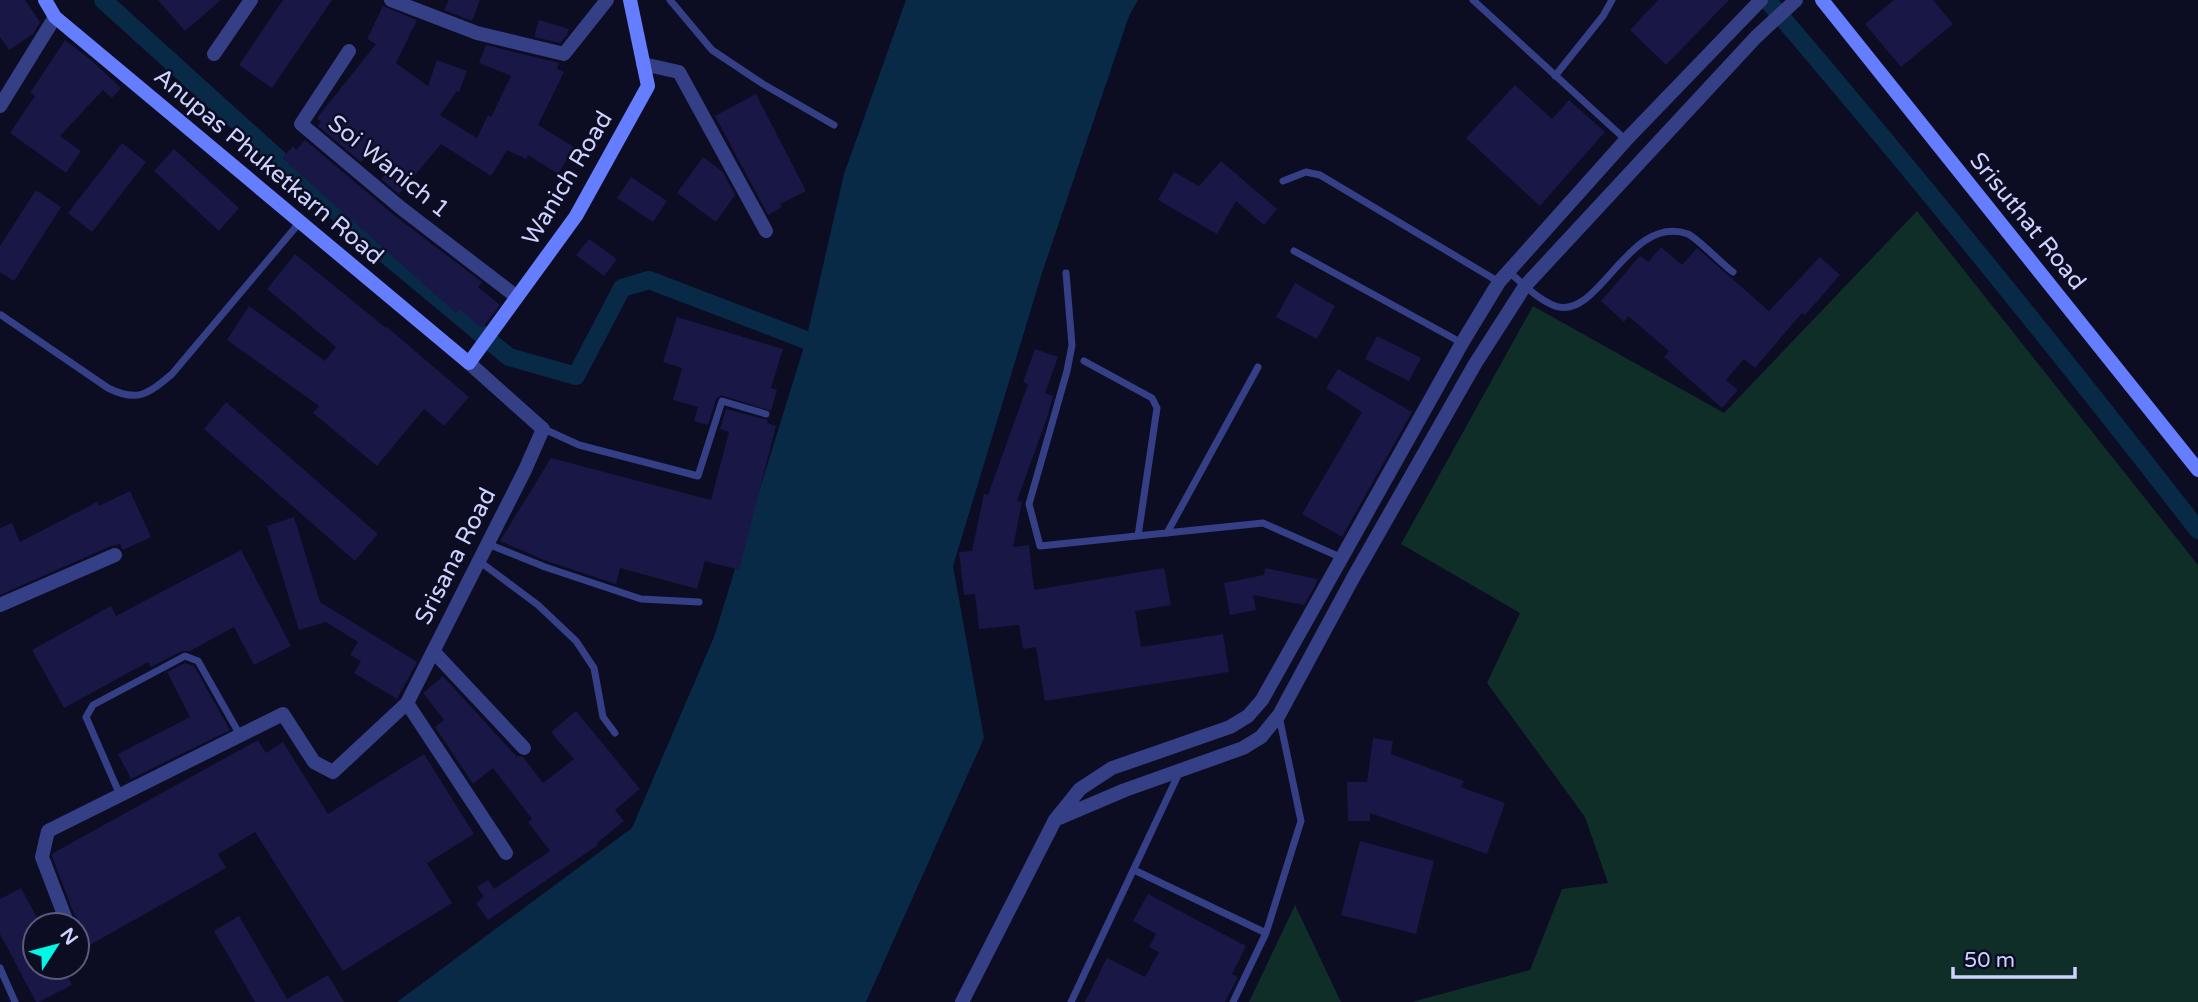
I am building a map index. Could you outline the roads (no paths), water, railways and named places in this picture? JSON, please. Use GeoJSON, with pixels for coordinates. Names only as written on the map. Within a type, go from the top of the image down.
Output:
{"type":"FeatureCollection","features":[{"type":"Feature","properties":{"kind":"street","name":"Anupas Phuketkarn Road"},"geometry":{"type":"LineString","coordinates":[[45,0],[55,17],[469,363]]}},
{"type":"Feature","properties":{"kind":"street"},"geometry":{"type":"LineString","coordinates":[[214,54],[251,0]]}},
{"type":"Feature","properties":{"kind":"street"},"geometry":{"type":"LineString","coordinates":[[391,0],[477,33],[564,54],[607,0]]}},
{"type":"Feature","properties":{"kind":"street","name":"Wanich Road"},"geometry":{"type":"LineString","coordinates":[[469,363],[576,216],[648,86],[630,0]]}},
{"type":"Feature","properties":{"kind":"street"},"geometry":{"type":"LineString","coordinates":[[962,1002],[1055,820],[1080,789],[1112,768],[1230,727],[1248,716],[1262,700],[1462,343],[1504,276],[1626,140],[1761,0]]}},
{"type":"Feature","properties":{"kind":"street","name":"Srisuthat Road"},"geometry":{"type":"LineString","coordinates":[[1822,0],[2198,470]]}},
{"type":"Feature","properties":{"kind":"street"},"geometry":{"type":"LineString","coordinates":[[1055,820],[1125,790],[1243,748],[1261,737],[1279,715],[1475,364],[1525,286],[1756,37],[1794,1]]}},
{"type":"Feature","properties":{"kind":"street"},"geometry":{"type":"LineString","coordinates":[[0,106],[55,17]]}},
{"type":"Feature","properties":{"kind":"street","name":"Soi Wanich 1"},"geometry":{"type":"LineString","coordinates":[[349,51],[301,124],[401,208],[517,297]]}},
{"type":"Feature","properties":{"kind":"street"},"geometry":{"type":"LineString","coordinates":[[643,64],[679,72],[766,231]]}},
{"type":"Feature","properties":{"kind":"street"},"geometry":{"type":"LineString","coordinates":[[469,363],[543,429]]}},
{"type":"Feature","properties":{"kind":"street","name":"Srisana Road"},"geometry":{"type":"LineString","coordinates":[[407,703],[543,429]]}},
{"type":"Feature","properties":{"kind":"street"},"geometry":{"type":"LineString","coordinates":[[0,605],[115,555]]}},
{"type":"Feature","properties":{"kind":"street"},"geometry":{"type":"LineString","coordinates":[[433,651],[524,748]]}},
{"type":"Feature","properties":{"kind":"street"},"geometry":{"type":"LineString","coordinates":[[63,911],[42,857],[48,831],[283,714],[314,762],[333,772],[407,703],[506,853]]}},
{"type":"Feature","properties":{"kind":"lane"},"geometry":{"type":"LineString","coordinates":[[670,0],[712,50],[763,84],[834,125]]}},
{"type":"Feature","properties":{"kind":"lane"},"geometry":{"type":"LineString","coordinates":[[1473,0],[1626,140]]}},
{"type":"Feature","properties":{"kind":"lane"},"geometry":{"type":"LineString","coordinates":[[1555,76],[1603,16],[1612,0]]}},
{"type":"Feature","properties":{"kind":"lane"},"geometry":{"type":"LineString","coordinates":[[1283,181],[1306,172],[1320,175],[1525,286],[1558,307],[1578,305],[1633,250],[1652,237],[1672,232],[1690,235],[1733,272]]}},
{"type":"Feature","properties":{"kind":"lane"},"geometry":{"type":"LineString","coordinates":[[1,315],[108,388],[125,396],[139,395],[157,387],[172,374],[300,222]]}},
{"type":"Feature","properties":{"kind":"lane"},"geometry":{"type":"LineString","coordinates":[[1294,251],[1462,343]]}},
{"type":"Feature","properties":{"kind":"lane"},"geometry":{"type":"LineString","coordinates":[[1066,273],[1072,345],[1029,504],[1040,547],[1262,523],[1340,557]]}},
{"type":"Feature","properties":{"kind":"lane"},"geometry":{"type":"LineString","coordinates":[[1084,361],[1152,398],[1157,408],[1138,536]]}},
{"type":"Feature","properties":{"kind":"lane"},"geometry":{"type":"LineString","coordinates":[[1167,533],[1258,367]]}},
{"type":"Feature","properties":{"kind":"lane"},"geometry":{"type":"LineString","coordinates":[[543,429],[579,444],[698,476],[722,401],[766,414]]}},
{"type":"Feature","properties":{"kind":"lane"},"geometry":{"type":"LineString","coordinates":[[487,543],[545,567],[641,599],[699,602]]}},
{"type":"Feature","properties":{"kind":"lane"},"geometry":{"type":"LineString","coordinates":[[478,561],[538,605],[576,641],[594,668],[603,717],[615,733]]}},
{"type":"Feature","properties":{"kind":"lane"},"geometry":{"type":"LineString","coordinates":[[120,795],[86,717],[93,705],[184,656],[198,661],[240,736]]}},
{"type":"Feature","properties":{"kind":"lane"},"geometry":{"type":"LineString","coordinates":[[1233,1002],[1266,933],[1301,821],[1279,715]]}},
{"type":"Feature","properties":{"kind":"lane"},"geometry":{"type":"LineString","coordinates":[[1071,1002],[1180,771]]}},
{"type":"Feature","properties":{"kind":"lane"},"geometry":{"type":"LineString","coordinates":[[1134,870],[1266,933]]}},
{"type":"Feature","properties":{"kind":"lane"},"geometry":{"type":"LineString","coordinates":[[0,968],[15,1002]]}},
{"type":"Feature","properties":{"kind":"water"},"geometry":{"type":"Polygon","coordinates":[[[906,0],[1138,0],[1129,16],[1042,273],[953,566],[984,738],[866,1002],[397,1002],[632,828],[714,637],[806,340],[844,174],[906,0]]]}},
{"type":"Feature","properties":{"kind":"waterway"},"geometry":{"type":"LineString","coordinates":[[103,0],[368,240],[509,357],[576,376],[622,288],[649,280],[806,340]]}},
{"type":"Feature","properties":{"kind":"waterway"},"geometry":{"type":"LineString","coordinates":[[1767,0],[1985,262],[2198,530]]}}]}
